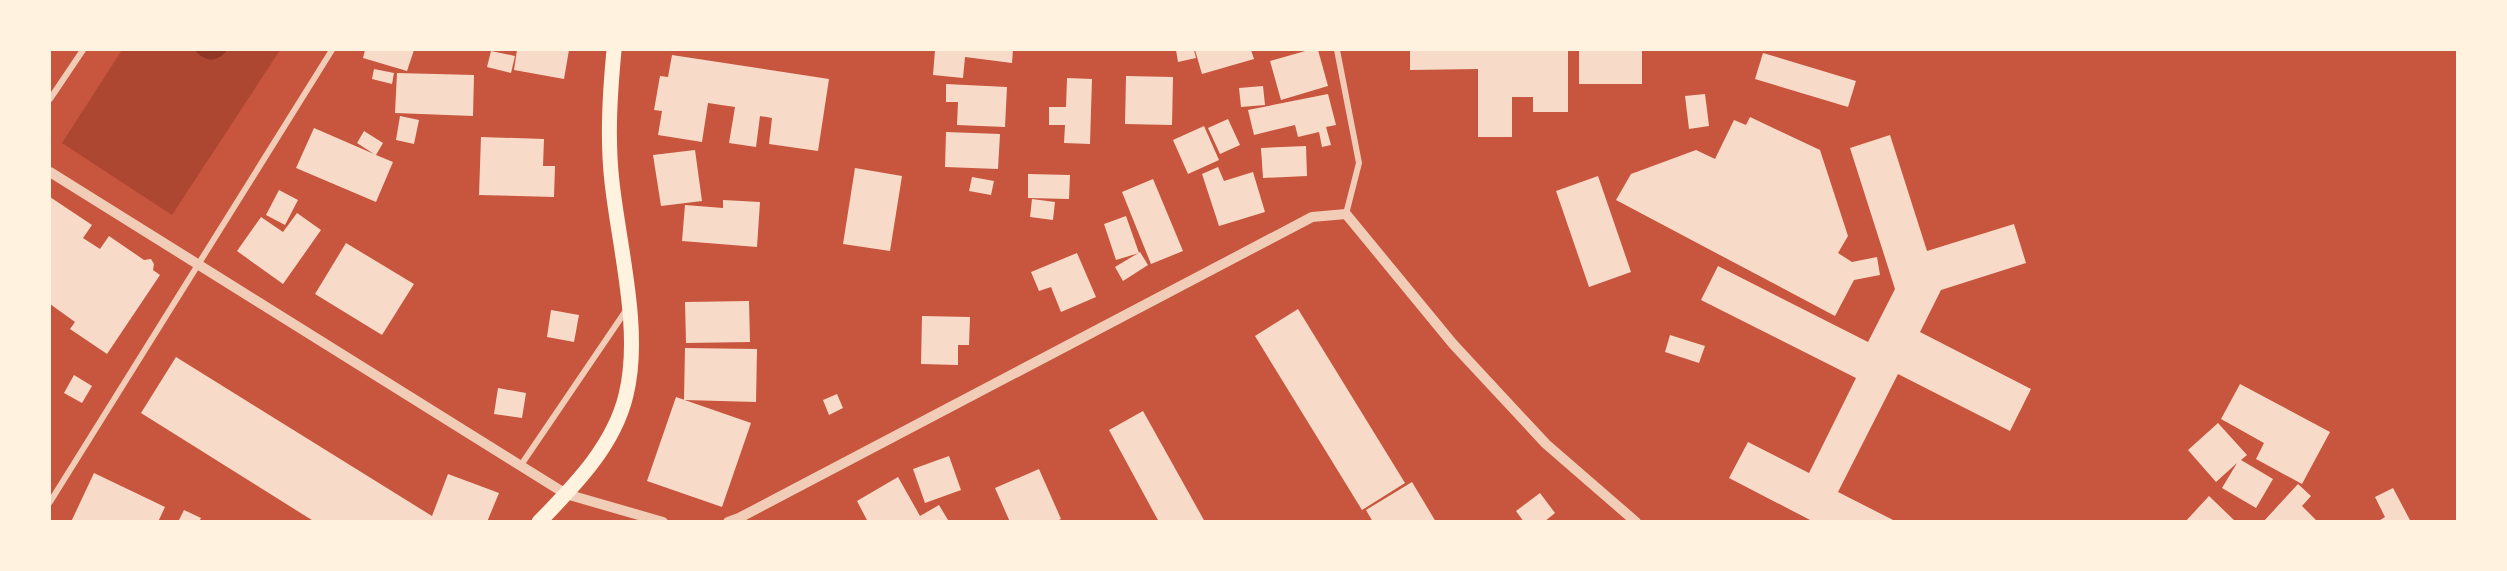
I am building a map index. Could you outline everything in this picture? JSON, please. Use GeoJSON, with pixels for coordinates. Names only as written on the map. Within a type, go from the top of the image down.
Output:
{"type":"FeatureCollection","features":[{"type":"Feature","properties":{"kind":"main road"},"geometry":{"type":"LineString","coordinates":[[539,522],[567,494],[606,444],[626,396],[632,334],[611,179],[609,106],[614,50]]}},
{"type":"Feature","properties":{"kind":"street"},"geometry":{"type":"LineString","coordinates":[[50,99],[83,50]]}},
{"type":"Feature","properties":{"kind":"street"},"geometry":{"type":"LineString","coordinates":[[50,502],[332,50]]}},
{"type":"Feature","properties":{"kind":"street"},"geometry":{"type":"LineString","coordinates":[[1337,50],[1359,163],[1346,214]]}},
{"type":"Feature","properties":{"kind":"street"},"geometry":{"type":"LineString","coordinates":[[50,172],[567,494],[663,522]]}},
{"type":"Feature","properties":{"kind":"street"},"geometry":{"type":"LineString","coordinates":[[728,522],[740,518],[1312,217],[1346,214]]}},
{"type":"Feature","properties":{"kind":"street"},"geometry":{"type":"LineString","coordinates":[[1346,214],[1453,344],[1538,435],[1636,522]]}},
{"type":"Feature","properties":{"kind":"street"},"geometry":{"type":"LineString","coordinates":[[521,465],[629,306]]}},
{"type":"Feature","properties":{"kind":"shaded area"},"geometry":{"type":"Polygon","coordinates":[[[122,50],[280,50],[172,215],[62,143],[122,50]]]}},
{"type":"Feature","properties":{"kind":"shaded area"},"geometry":{"type":"Polygon","coordinates":[[[195,50],[227,50],[215,59],[207,59],[195,50]]]}},
{"type":"Feature","properties":{"kind":"building"},"geometry":{"type":"Polygon","coordinates":[[[365,50],[414,50],[407,71],[363,58],[365,50]]]}},
{"type":"Feature","properties":{"kind":"building"},"geometry":{"type":"Polygon","coordinates":[[[517,50],[569,50],[564,79],[514,70],[517,50]]]}},
{"type":"Feature","properties":{"kind":"building"},"geometry":{"type":"Polygon","coordinates":[[[935,50],[1013,50],[1012,63],[965,57],[963,78],[933,75],[935,50]]]}},
{"type":"Feature","properties":{"kind":"building"},"geometry":{"type":"Polygon","coordinates":[[[1176,50],[1194,50],[1196,58],[1178,62],[1176,50]]]}},
{"type":"Feature","properties":{"kind":"building"},"geometry":{"type":"Polygon","coordinates":[[[1195,50],[1251,50],[1254,59],[1202,74],[1195,50]]]}},
{"type":"Feature","properties":{"kind":"building"},"geometry":{"type":"Polygon","coordinates":[[[1309,50],[1318,50],[1328,86],[1281,100],[1270,61],[1309,50]]]}},
{"type":"Feature","properties":{"kind":"building"},"geometry":{"type":"Polygon","coordinates":[[[1410,50],[1568,50],[1568,112],[1533,112],[1533,97],[1512,97],[1512,137],[1478,137],[1478,69],[1410,70],[1410,50]]]}},
{"type":"Feature","properties":{"kind":"building"},"geometry":{"type":"Polygon","coordinates":[[[1579,50],[1642,50],[1642,84],[1579,84],[1579,50]]]}},
{"type":"Feature","properties":{"kind":"building"},"geometry":{"type":"Polygon","coordinates":[[[491,51],[515,56],[511,73],[487,67],[491,51]]]}},
{"type":"Feature","properties":{"kind":"building"},"geometry":{"type":"Polygon","coordinates":[[[1763,53],[1856,81],[1848,107],[1755,79],[1763,53]]]}},
{"type":"Feature","properties":{"kind":"building"},"geometry":{"type":"Polygon","coordinates":[[[672,55],[829,79],[818,151],[769,144],[772,118],[760,116],[756,147],[729,143],[735,107],[708,103],[702,142],[658,135],[662,111],[654,110],[660,76],[668,77],[672,55]]]}},
{"type":"Feature","properties":{"kind":"building"},"geometry":{"type":"Polygon","coordinates":[[[374,69],[394,73],[392,84],[372,79],[374,69]]]}},
{"type":"Feature","properties":{"kind":"building"},"geometry":{"type":"Polygon","coordinates":[[[397,73],[474,75],[473,116],[395,113],[397,73]]]}},
{"type":"Feature","properties":{"kind":"building"},"geometry":{"type":"Polygon","coordinates":[[[1126,76],[1173,77],[1172,125],[1125,124],[1126,76]]]}},
{"type":"Feature","properties":{"kind":"building"},"geometry":{"type":"Polygon","coordinates":[[[1067,78],[1092,79],[1090,144],[1064,143],[1065,125],[1049,125],[1049,107],[1066,107],[1067,78]]]}},
{"type":"Feature","properties":{"kind":"building"},"geometry":{"type":"Polygon","coordinates":[[[946,84],[1007,87],[1005,127],[957,125],[958,102],[946,102],[946,84]]]}},
{"type":"Feature","properties":{"kind":"building"},"geometry":{"type":"Polygon","coordinates":[[[1263,86],[1265,105],[1241,107],[1239,88],[1263,86]]]}},
{"type":"Feature","properties":{"kind":"building"},"geometry":{"type":"Polygon","coordinates":[[[1328,94],[1336,125],[1326,127],[1331,145],[1322,147],[1319,132],[1298,137],[1295,125],[1254,135],[1248,110],[1328,94]]]}},
{"type":"Feature","properties":{"kind":"building"},"geometry":{"type":"Polygon","coordinates":[[[1705,94],[1709,126],[1689,129],[1685,96],[1705,94]]]}},
{"type":"Feature","properties":{"kind":"building"},"geometry":{"type":"Polygon","coordinates":[[[400,116],[419,120],[414,144],[396,140],[400,116]]]}},
{"type":"Feature","properties":{"kind":"building"},"geometry":{"type":"Polygon","coordinates":[[[1750,117],[1820,150],[1848,236],[1838,253],[1852,262],[1877,257],[1880,275],[1854,280],[1835,316],[1616,200],[1631,174],[1696,150],[1715,159],[1734,120],[1746,125],[1750,117]]]}},
{"type":"Feature","properties":{"kind":"building"},"geometry":{"type":"Polygon","coordinates":[[[1228,119],[1240,145],[1220,154],[1208,128],[1228,119]]]}},
{"type":"Feature","properties":{"kind":"building"},"geometry":{"type":"Polygon","coordinates":[[[1204,126],[1219,160],[1188,174],[1173,140],[1204,126]]]}},
{"type":"Feature","properties":{"kind":"building"},"geometry":{"type":"Polygon","coordinates":[[[314,128],[374,154],[357,143],[364,131],[383,143],[376,155],[393,162],[376,202],[296,168],[314,128]]]}},
{"type":"Feature","properties":{"kind":"building"},"geometry":{"type":"Polygon","coordinates":[[[946,132],[1000,134],[998,169],[945,167],[946,132]]]}},
{"type":"Feature","properties":{"kind":"building"},"geometry":{"type":"Polygon","coordinates":[[[1890,135],[1927,251],[2014,224],[2026,263],[1941,290],[1920,332],[2031,389],[2010,431],[1898,374],[1838,492],[1897,522],[1814,522],[1729,478],[1748,442],[1809,473],[1856,378],[1701,300],[1718,266],[1868,342],[1895,289],[1850,148],[1890,135]]]}},
{"type":"Feature","properties":{"kind":"building"},"geometry":{"type":"Polygon","coordinates":[[[481,137],[544,139],[543,166],[555,166],[554,197],[479,195],[481,137]]]}},
{"type":"Feature","properties":{"kind":"building"},"geometry":{"type":"Polygon","coordinates":[[[1306,146],[1307,176],[1263,178],[1261,148],[1306,146]]]}},
{"type":"Feature","properties":{"kind":"building"},"geometry":{"type":"Polygon","coordinates":[[[695,150],[702,201],[661,206],[653,155],[695,150]]]}},
{"type":"Feature","properties":{"kind":"building"},"geometry":{"type":"Polygon","coordinates":[[[1218,167],[1224,181],[1253,172],[1265,212],[1219,226],[1202,174],[1218,167]]]}},
{"type":"Feature","properties":{"kind":"building"},"geometry":{"type":"Polygon","coordinates":[[[855,168],[902,176],[890,251],[843,244],[855,168]]]}},
{"type":"Feature","properties":{"kind":"building"},"geometry":{"type":"Polygon","coordinates":[[[1028,174],[1070,175],[1069,199],[1028,198],[1028,174]]]}},
{"type":"Feature","properties":{"kind":"building"},"geometry":{"type":"Polygon","coordinates":[[[1598,176],[1631,272],[1589,287],[1556,191],[1598,176]]]}},
{"type":"Feature","properties":{"kind":"building"},"geometry":{"type":"Polygon","coordinates":[[[972,177],[994,181],[991,195],[969,191],[972,177]]]}},
{"type":"Feature","properties":{"kind":"building"},"geometry":{"type":"Polygon","coordinates":[[[1153,179],[1183,251],[1151,264],[1122,192],[1153,179]]]}},
{"type":"Feature","properties":{"kind":"building"},"geometry":{"type":"Polygon","coordinates":[[[279,190],[298,200],[285,225],[266,215],[279,190]]]}},
{"type":"Feature","properties":{"kind":"building"},"geometry":{"type":"Polygon","coordinates":[[[50,197],[92,225],[83,238],[100,249],[109,236],[144,260],[151,259],[154,264],[153,270],[160,275],[107,354],[70,329],[75,322],[50,304],[50,197]]]}},
{"type":"Feature","properties":{"kind":"building"},"geometry":{"type":"Polygon","coordinates":[[[1032,199],[1055,202],[1053,220],[1030,217],[1032,199]]]}},
{"type":"Feature","properties":{"kind":"building"},"geometry":{"type":"Polygon","coordinates":[[[723,200],[760,202],[757,247],[682,241],[685,205],[723,208],[723,200]]]}},
{"type":"Feature","properties":{"kind":"building"},"geometry":{"type":"Polygon","coordinates":[[[297,213],[321,230],[283,284],[237,251],[261,217],[283,232],[297,213]]]}},
{"type":"Feature","properties":{"kind":"building"},"geometry":{"type":"Polygon","coordinates":[[[1126,216],[1139,253],[1116,260],[1104,224],[1126,216]]]}},
{"type":"Feature","properties":{"kind":"building"},"geometry":{"type":"Polygon","coordinates":[[[346,243],[414,284],[382,335],[315,294],[346,243]]]}},
{"type":"Feature","properties":{"kind":"building"},"geometry":{"type":"Polygon","coordinates":[[[1140,252],[1148,265],[1123,281],[1115,267],[1140,252]]]}},
{"type":"Feature","properties":{"kind":"building"},"geometry":{"type":"Polygon","coordinates":[[[1077,253],[1096,297],[1061,312],[1051,287],[1039,291],[1031,272],[1077,253]]]}},
{"type":"Feature","properties":{"kind":"building"},"geometry":{"type":"Polygon","coordinates":[[[749,301],[750,342],[686,343],[685,302],[749,301]]]}},
{"type":"Feature","properties":{"kind":"building"},"geometry":{"type":"Polygon","coordinates":[[[1298,309],[1405,483],[1362,510],[1255,336],[1298,309]]]}},
{"type":"Feature","properties":{"kind":"building"},"geometry":{"type":"Polygon","coordinates":[[[551,310],[579,315],[574,342],[547,337],[551,310]]]}},
{"type":"Feature","properties":{"kind":"building"},"geometry":{"type":"Polygon","coordinates":[[[922,316],[970,317],[969,345],[958,345],[958,365],[921,364],[922,316]]]}},
{"type":"Feature","properties":{"kind":"building"},"geometry":{"type":"Polygon","coordinates":[[[1670,335],[1705,346],[1699,363],[1665,352],[1670,335]]]}},
{"type":"Feature","properties":{"kind":"building"},"geometry":{"type":"Polygon","coordinates":[[[685,348],[757,349],[756,402],[684,400],[685,348]]]}},
{"type":"Feature","properties":{"kind":"building"},"geometry":{"type":"Polygon","coordinates":[[[176,357],[432,516],[448,474],[499,493],[487,522],[315,522],[141,413],[176,357]]]}},
{"type":"Feature","properties":{"kind":"building"},"geometry":{"type":"Polygon","coordinates":[[[74,375],[92,386],[82,403],[64,393],[74,375]]]}},
{"type":"Feature","properties":{"kind":"building"},"geometry":{"type":"Polygon","coordinates":[[[2240,384],[2330,432],[2302,484],[2256,459],[2264,443],[2221,419],[2240,384]]]}},
{"type":"Feature","properties":{"kind":"building"},"geometry":{"type":"Polygon","coordinates":[[[498,388],[526,393],[522,418],[494,414],[498,388]]]}},
{"type":"Feature","properties":{"kind":"building"},"geometry":{"type":"Polygon","coordinates":[[[837,394],[843,408],[829,415],[823,400],[837,394]]]}},
{"type":"Feature","properties":{"kind":"building"},"geometry":{"type":"Polygon","coordinates":[[[676,397],[751,423],[722,507],[647,481],[676,397]]]}},
{"type":"Feature","properties":{"kind":"building"},"geometry":{"type":"Polygon","coordinates":[[[1143,411],[1205,522],[1159,522],[1109,430],[1143,411]]]}},
{"type":"Feature","properties":{"kind":"building"},"geometry":{"type":"Polygon","coordinates":[[[2218,423],[2247,455],[2241,460],[2273,479],[2256,508],[2222,488],[2237,463],[2216,482],[2188,450],[2218,423]]]}},
{"type":"Feature","properties":{"kind":"building"},"geometry":{"type":"Polygon","coordinates":[[[949,456],[961,490],[925,503],[913,469],[949,456]]]}},
{"type":"Feature","properties":{"kind":"building"},"geometry":{"type":"Polygon","coordinates":[[[1039,469],[1061,519],[1055,522],[1010,522],[995,488],[1039,469]]]}},
{"type":"Feature","properties":{"kind":"building"},"geometry":{"type":"Polygon","coordinates":[[[94,473],[165,507],[158,522],[71,522],[94,473]]]}},
{"type":"Feature","properties":{"kind":"building"},"geometry":{"type":"Polygon","coordinates":[[[898,477],[920,516],[939,505],[948,520],[868,522],[857,501],[898,477]]]}},
{"type":"Feature","properties":{"kind":"building"},"geometry":{"type":"Polygon","coordinates":[[[1412,482],[1436,522],[1373,522],[1366,510],[1412,482]]]}},
{"type":"Feature","properties":{"kind":"building"},"geometry":{"type":"Polygon","coordinates":[[[2298,484],[2311,496],[2302,506],[2318,522],[2263,522],[2298,484]]]}},
{"type":"Feature","properties":{"kind":"building"},"geometry":{"type":"Polygon","coordinates":[[[2393,488],[2411,522],[2377,522],[2385,517],[2375,497],[2393,488]]]}},
{"type":"Feature","properties":{"kind":"building"},"geometry":{"type":"Polygon","coordinates":[[[1540,493],[1555,513],[1544,522],[1524,522],[1516,511],[1540,493]]]}},
{"type":"Feature","properties":{"kind":"building"},"geometry":{"type":"Polygon","coordinates":[[[2209,496],[2236,522],[2185,522],[2209,496]]]}},
{"type":"Feature","properties":{"kind":"building"},"geometry":{"type":"Polygon","coordinates":[[[184,510],[201,518],[199,522],[178,522],[184,510]]]}}]}
